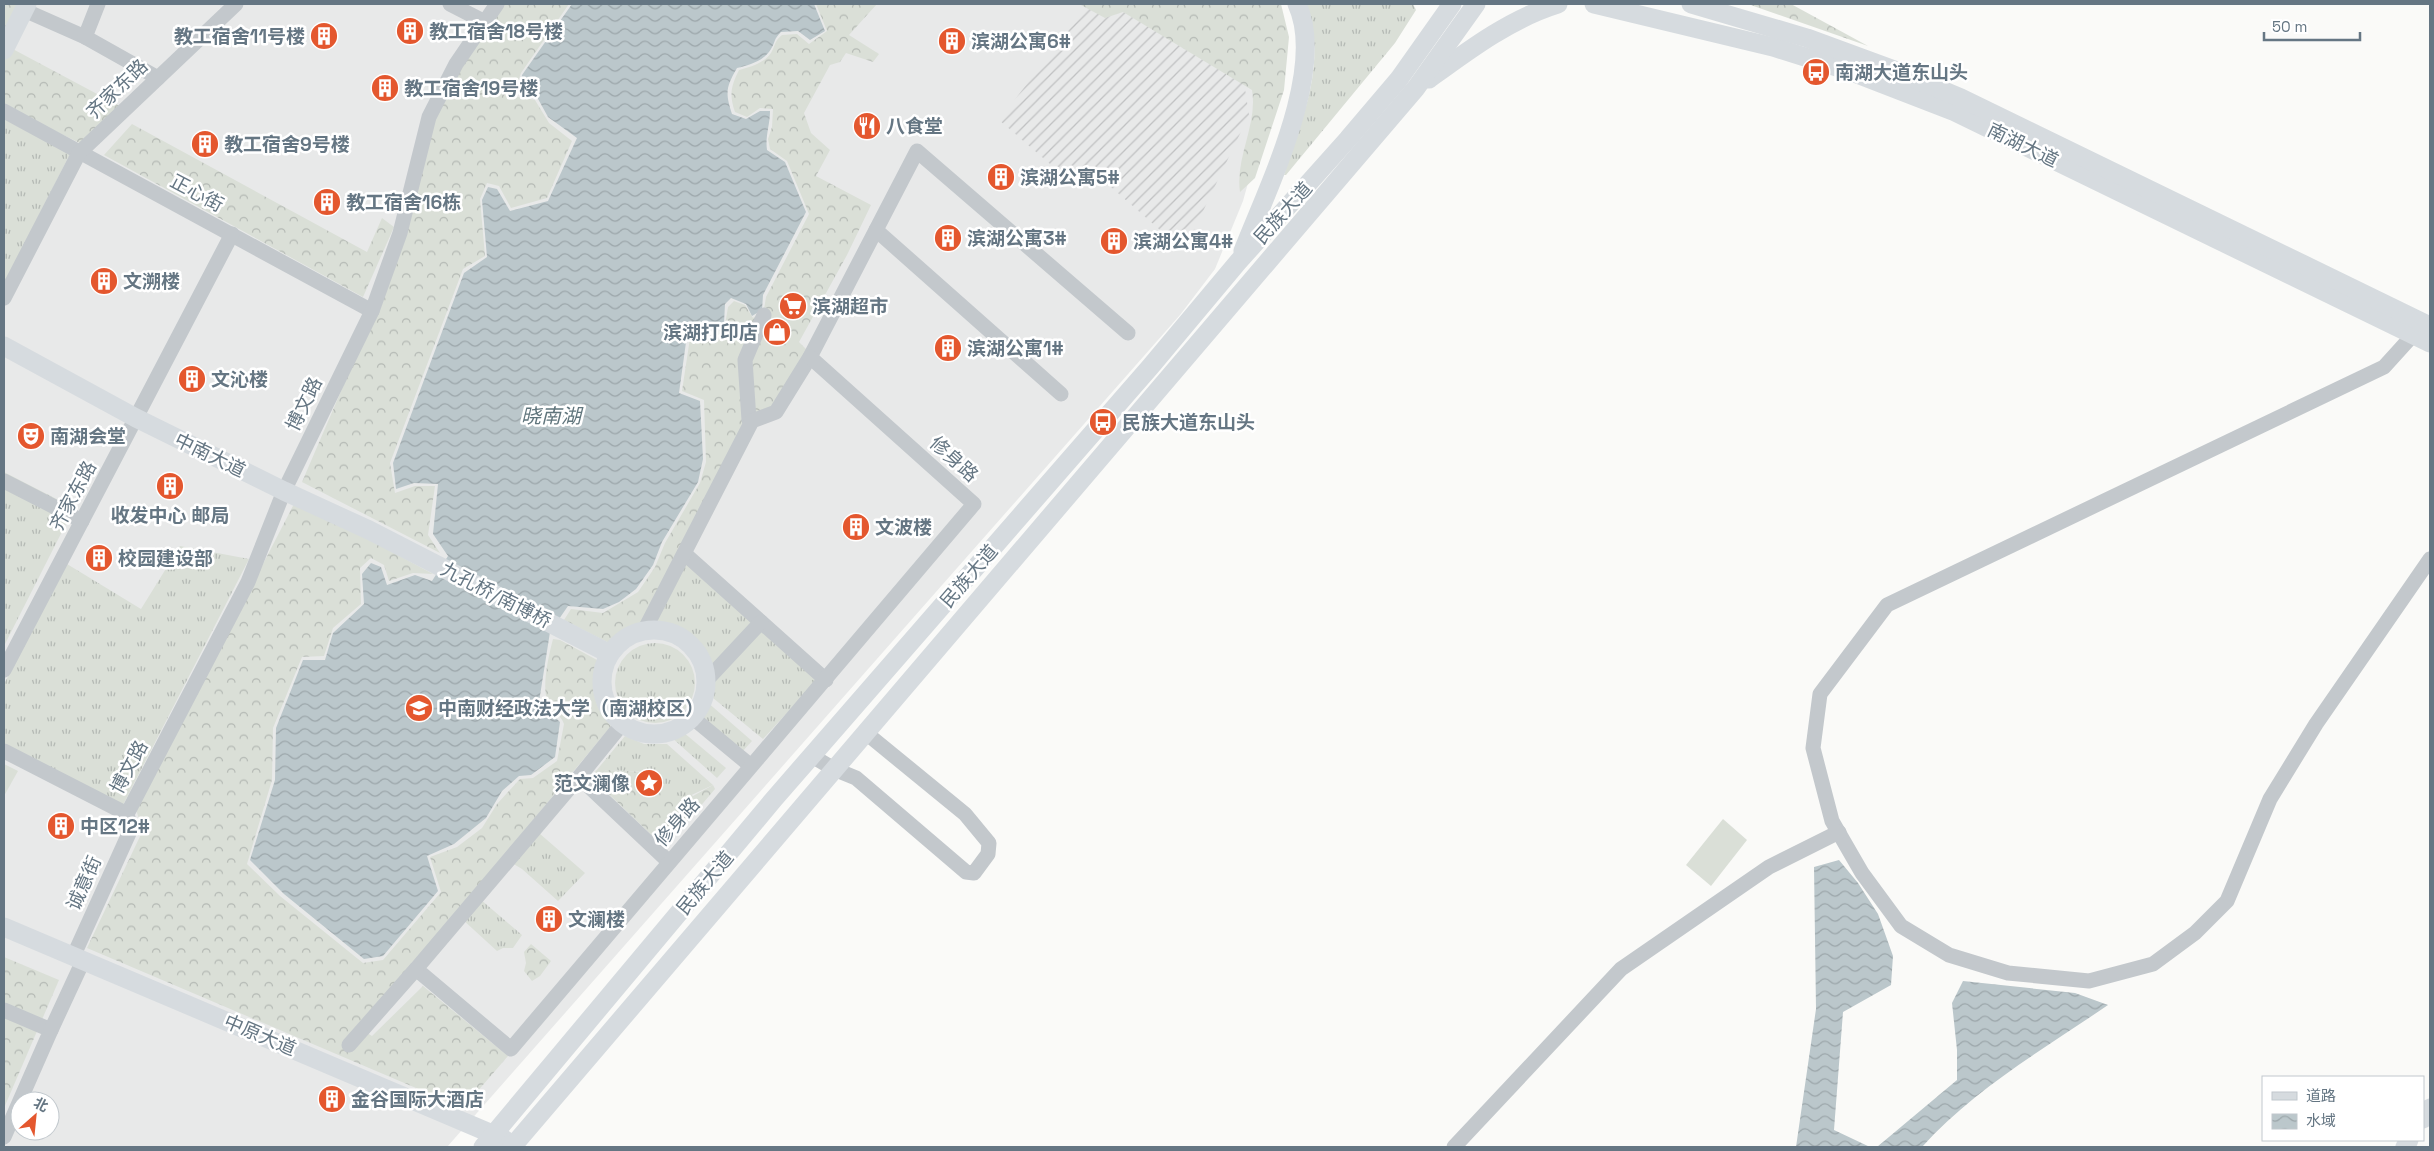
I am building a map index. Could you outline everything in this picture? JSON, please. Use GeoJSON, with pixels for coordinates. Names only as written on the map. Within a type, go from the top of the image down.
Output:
{"type":"FeatureCollection","features":[{"type":"Feature","properties":{"kind":"main road"},"geometry":{"type":"LineString","coordinates":[[1238,262],[1282,152],[1297,102],[1305,63],[1306,39],[1304,21],[1298,4]]}},
{"type":"Feature","properties":{"kind":"main road","name":"民族大道"},"geometry":{"type":"LineString","coordinates":[[489,1141],[812,756],[1145,373],[1238,262],[1399,79],[1452,4]]}},
{"type":"Feature","properties":{"kind":"main road","name":"民族大道"},"geometry":{"type":"LineString","coordinates":[[515,1146],[1416,88],[1476,4]]}},
{"type":"Feature","properties":{"kind":"main road"},"geometry":{"type":"LineString","coordinates":[[1416,88],[1516,20],[1558,4]]}},
{"type":"Feature","properties":{"kind":"main road","name":"南湖大道"},"geometry":{"type":"LineString","coordinates":[[1594,4],[1781,49],[1849,71],[1938,105],[2424,331]]}},
{"type":"Feature","properties":{"kind":"main road","name":"南湖大道"},"geometry":{"type":"LineString","coordinates":[[1691,4],[1807,38],[1894,70],[1961,98],[2424,331]]}},
{"type":"Feature","properties":{"kind":"main road"},"geometry":{"type":"LineString","coordinates":[[4,50],[26,7]]}},
{"type":"Feature","properties":{"kind":"main road","name":"中南大道"},"geometry":{"type":"LineString","coordinates":[[4,346],[136,418],[284,492],[370,530],[421,556]]}},
{"type":"Feature","properties":{"kind":"main road","name":"九孔桥/南博桥"},"geometry":{"type":"LineString","coordinates":[[421,556],[610,654]]}},
{"type":"Feature","properties":{"kind":"main road"},"geometry":{"type":"LineString","coordinates":[[644,631],[668,633],[690,645],[702,664],[705,682],[703,700],[693,718],[681,727],[666,733],[644,733],[622,724],[611,712],[603,690],[602,674],[610,654],[621,642],[644,631]]}},
{"type":"Feature","properties":{"kind":"main road","name":"中原大道"},"geometry":{"type":"LineString","coordinates":[[4,928],[489,1141],[515,1146]]}},
{"type":"Feature","properties":{"kind":"street"},"geometry":{"type":"LineString","coordinates":[[85,37],[98,4]]}},
{"type":"Feature","properties":{"kind":"street","name":"齐家东路"},"geometry":{"type":"LineString","coordinates":[[4,298],[79,153],[236,4]]}},
{"type":"Feature","properties":{"kind":"street"},"geometry":{"type":"LineString","coordinates":[[450,4],[486,22]]}},
{"type":"Feature","properties":{"kind":"street","name":"博文路"},"geometry":{"type":"LineString","coordinates":[[127,814],[248,582],[284,492],[372,310],[400,233],[430,117],[456,64],[497,4]]}},
{"type":"Feature","properties":{"kind":"street"},"geometry":{"type":"LineString","coordinates":[[26,7],[85,37],[158,78]]}},
{"type":"Feature","properties":{"kind":"street","name":"正心街"},"geometry":{"type":"LineString","coordinates":[[4,111],[372,310]]}},
{"type":"Feature","properties":{"kind":"street"},"geometry":{"type":"LineString","coordinates":[[644,631],[752,421],[776,412],[810,357],[917,151],[1128,333]]}},
{"type":"Feature","properties":{"kind":"street"},"geometry":{"type":"LineString","coordinates":[[876,230],[1061,394]]}},
{"type":"Feature","properties":{"kind":"street","name":"齐家东路"},"geometry":{"type":"LineString","coordinates":[[4,670],[232,234]]}},
{"type":"Feature","properties":{"kind":"street"},"geometry":{"type":"LineString","coordinates":[[749,420],[745,360],[764,315]]}},
{"type":"Feature","properties":{"kind":"street"},"geometry":{"type":"LineString","coordinates":[[2424,331],[2384,367],[1887,606],[1820,694],[1813,748],[1832,822],[1862,873],[1901,926],[1950,955],[2008,973],[2089,981],[2153,964],[2195,933],[2227,902],[2270,799],[2316,724],[2430,559]]}},
{"type":"Feature","properties":{"kind":"street","name":"修身路"},"geometry":{"type":"LineString","coordinates":[[416,969],[511,1049],[974,504],[810,357]]}},
{"type":"Feature","properties":{"kind":"street"},"geometry":{"type":"LineString","coordinates":[[4,481],[82,521]]}},
{"type":"Feature","properties":{"kind":"street"},"geometry":{"type":"LineString","coordinates":[[685,554],[826,680]]}},
{"type":"Feature","properties":{"kind":"street"},"geometry":{"type":"LineString","coordinates":[[705,682],[761,622]]}},
{"type":"Feature","properties":{"kind":"street"},"geometry":{"type":"LineString","coordinates":[[693,718],[751,766]]}},
{"type":"Feature","properties":{"kind":"street"},"geometry":{"type":"LineString","coordinates":[[349,1045],[416,969],[622,724]]}},
{"type":"Feature","properties":{"kind":"street"},"geometry":{"type":"LineString","coordinates":[[812,756],[834,770],[856,778],[966,872],[974,873],[982,865],[988,854],[989,844],[965,814],[866,733]]}},
{"type":"Feature","properties":{"kind":"street"},"geometry":{"type":"LineString","coordinates":[[4,751],[127,814]]}},
{"type":"Feature","properties":{"kind":"street"},"geometry":{"type":"LineString","coordinates":[[578,777],[669,862]]}},
{"type":"Feature","properties":{"kind":"street","name":"诚意街"},"geometry":{"type":"LineString","coordinates":[[4,1137],[52,1030],[78,959],[131,829],[127,814]]}},
{"type":"Feature","properties":{"kind":"street"},"geometry":{"type":"LineString","coordinates":[[1454,1147],[1622,969],[1769,867],[1838,832]]}},
{"type":"Feature","properties":{"kind":"street"},"geometry":{"type":"LineString","coordinates":[[4,1010],[52,1030]]}},
{"type":"Feature","properties":{"kind":"shaded area","name":"中南财经政法大学（南湖校区）"},"geometry":{"type":"Polygon","coordinates":[[[4,4],[1260,4],[1277,79],[1243,201],[1215,269],[1180,315],[447,1147],[4,1147],[4,4]]]}},
{"type":"Feature","properties":{"kind":"shaded area"},"geometry":{"type":"Polygon","coordinates":[[[1089,4],[1121,4],[1244,82],[1249,115],[1184,251],[1095,173],[1071,182],[999,120],[1089,4]]]}},
{"type":"Feature","properties":{"kind":"green space"},"geometry":{"type":"Polygon","coordinates":[[[4,4],[21,4],[4,38],[4,4]]]}},
{"type":"Feature","properties":{"kind":"green space"},"geometry":{"type":"Polygon","coordinates":[[[501,4],[569,4],[521,73],[513,96],[535,100],[549,123],[572,141],[547,198],[511,208],[499,186],[487,183],[480,199],[485,256],[463,269],[390,463],[395,493],[415,486],[435,486],[428,535],[440,553],[302,482],[378,305],[435,116],[461,66],[501,4]]]}},
{"type":"Feature","properties":{"kind":"green space"},"geometry":{"type":"Polygon","coordinates":[[[816,4],[877,4],[849,35],[879,54],[873,62],[846,53],[840,62],[830,65],[804,113],[811,133],[830,150],[816,176],[871,205],[847,255],[799,342],[808,351],[775,406],[749,421],[643,623],[621,631],[609,643],[564,620],[571,609],[603,613],[638,592],[655,567],[665,543],[700,483],[706,462],[704,400],[682,391],[690,338],[709,339],[725,325],[728,307],[734,301],[745,305],[753,318],[764,309],[766,297],[809,214],[787,161],[770,149],[768,139],[772,127],[773,109],[760,108],[747,117],[735,112],[732,95],[734,81],[739,70],[763,61],[771,54],[777,40],[782,35],[797,34],[809,44],[827,31],[816,4]]]}},
{"type":"Feature","properties":{"kind":"green space"},"geometry":{"type":"Polygon","coordinates":[[[1079,4],[1281,4],[1289,37],[1284,90],[1255,178],[1240,192],[1239,179],[1243,153],[1252,115],[1252,90],[1123,12],[1105,18],[1079,4]]]}},
{"type":"Feature","properties":{"kind":"green space"},"geometry":{"type":"Polygon","coordinates":[[[1306,4],[1413,4],[1416,10],[1395,43],[1286,175],[1284,175],[1305,111],[1313,69],[1312,26],[1306,4]]]}},
{"type":"Feature","properties":{"kind":"green space"},"geometry":{"type":"Polygon","coordinates":[[[1748,4],[1791,4],[1868,46],[1762,9],[1748,4]]]}},
{"type":"Feature","properties":{"kind":"green space"},"geometry":{"type":"Polygon","coordinates":[[[9,47],[129,111],[92,149],[4,106],[4,58],[9,47]]]}},
{"type":"Feature","properties":{"kind":"green space"},"geometry":{"type":"Polygon","coordinates":[[[4,119],[70,154],[4,284],[4,119]]]}},
{"type":"Feature","properties":{"kind":"green space"},"geometry":{"type":"Polygon","coordinates":[[[132,124],[367,252],[382,218],[394,227],[363,297],[104,155],[132,124]]]}},
{"type":"Feature","properties":{"kind":"green space"},"geometry":{"type":"Polygon","coordinates":[[[4,472],[74,508],[4,646],[4,472]]]}},
{"type":"Feature","properties":{"kind":"green space"},"geometry":{"type":"Polygon","coordinates":[[[296,500],[433,574],[413,573],[389,581],[384,565],[371,558],[360,568],[361,604],[333,628],[324,656],[302,657],[273,728],[272,780],[247,864],[280,896],[363,963],[383,960],[441,892],[430,857],[457,847],[482,828],[497,804],[520,779],[533,778],[557,761],[564,724],[548,702],[545,688],[546,671],[553,639],[560,640],[597,660],[593,678],[594,695],[600,711],[611,726],[408,971],[356,1026],[372,1036],[423,986],[508,1056],[463,1108],[87,948],[143,830],[136,810],[296,500]]]}},
{"type":"Feature","properties":{"kind":"green space"},"geometry":{"type":"Polygon","coordinates":[[[180,546],[249,559],[123,805],[4,744],[4,684],[67,564],[141,609],[180,546]]]}},
{"type":"Feature","properties":{"kind":"green space"},"geometry":{"type":"Polygon","coordinates":[[[686,561],[755,622],[712,666],[697,641],[683,629],[674,625],[655,622],[686,561]]]}},
{"type":"Feature","properties":{"kind":"green space"},"geometry":{"type":"Polygon","coordinates":[[[761,628],[818,679],[763,739],[713,698],[714,680],[761,628]]]}},
{"type":"Feature","properties":{"kind":"green space"},"geometry":{"type":"Polygon","coordinates":[[[655,643],[670,646],[683,655],[692,668],[695,683],[692,698],[683,711],[670,720],[655,723],[640,720],[627,711],[618,698],[615,683],[618,668],[627,655],[640,646],[655,643]]]}},
{"type":"Feature","properties":{"kind":"green space"},"geometry":{"type":"Polygon","coordinates":[[[706,701],[752,741],[741,753],[699,715],[706,701]]]}},
{"type":"Feature","properties":{"kind":"green space"},"geometry":{"type":"Polygon","coordinates":[[[683,732],[726,768],[717,778],[671,737],[683,732]]]}},
{"type":"Feature","properties":{"kind":"green space"},"geometry":{"type":"Polygon","coordinates":[[[625,736],[644,744],[667,744],[713,785],[683,799],[671,792],[651,772],[607,770],[591,777],[625,736]]]}},
{"type":"Feature","properties":{"kind":"green space"},"geometry":{"type":"Polygon","coordinates":[[[4,764],[18,771],[4,796],[4,764]]]}},
{"type":"Feature","properties":{"kind":"green space"},"geometry":{"type":"Polygon","coordinates":[[[607,770],[644,772],[639,787],[640,793],[646,795],[657,784],[662,783],[683,799],[687,791],[693,796],[713,785],[715,789],[665,848],[591,777],[607,770]]]}},
{"type":"Feature","properties":{"kind":"green space"},"geometry":{"type":"Polygon","coordinates":[[[1723,819],[1747,840],[1711,886],[1686,865],[1723,819]]]}},
{"type":"Feature","properties":{"kind":"green space"},"geometry":{"type":"Polygon","coordinates":[[[539,833],[585,873],[558,901],[522,869],[512,863],[539,833]]]}},
{"type":"Feature","properties":{"kind":"green space"},"geometry":{"type":"Polygon","coordinates":[[[480,899],[522,935],[513,948],[503,948],[497,951],[462,919],[480,899]]]}},
{"type":"Feature","properties":{"kind":"green space"},"geometry":{"type":"Polygon","coordinates":[[[531,944],[551,961],[540,976],[532,981],[524,971],[526,963],[524,952],[531,944]]]}},
{"type":"Feature","properties":{"kind":"green space"},"geometry":{"type":"Polygon","coordinates":[[[4,957],[59,980],[4,1108],[4,957]]]}},
{"type":"Feature","properties":{"kind":"water","name":"晓南湖"},"geometry":{"type":"Polygon","coordinates":[[[572,4],[814,4],[825,31],[810,40],[798,31],[781,32],[764,57],[751,64],[737,68],[728,90],[728,101],[732,114],[746,119],[760,111],[770,111],[767,150],[785,162],[806,212],[763,295],[762,310],[752,316],[746,304],[731,298],[725,304],[724,323],[708,335],[687,335],[679,393],[700,401],[703,459],[698,482],[662,542],[653,565],[636,589],[619,602],[603,609],[568,606],[550,632],[539,702],[560,722],[555,757],[531,775],[519,776],[502,791],[486,818],[454,844],[427,856],[438,891],[383,956],[364,959],[284,894],[250,860],[275,780],[276,728],[303,660],[325,660],[333,633],[364,604],[362,574],[371,563],[381,567],[387,585],[415,575],[432,581],[448,556],[433,534],[438,484],[414,483],[396,489],[393,463],[464,273],[487,257],[482,200],[488,187],[497,189],[510,211],[548,201],[577,138],[548,117],[537,97],[519,95],[522,75],[572,4]]]}},
{"type":"Feature","properties":{"kind":"water"},"geometry":{"type":"Polygon","coordinates":[[[1839,860],[1858,883],[1878,914],[1893,956],[1891,985],[1843,1012],[1834,1130],[1870,1147],[1796,1147],[1816,1009],[1814,867],[1839,860]]]}},
{"type":"Feature","properties":{"kind":"water"},"geometry":{"type":"Polygon","coordinates":[[[1963,981],[2075,993],[2108,1005],[1987,1088],[1942,1126],[1922,1147],[1877,1147],[1957,1080],[1957,1050],[1952,1003],[1963,981]]]}},
{"type":"Feature","properties":{"kind":"place","name":"教工宿舍18号楼"},"geometry":{"type":"Point","coordinates":[410,31]}},
{"type":"Feature","properties":{"kind":"place","name":"教工宿舍11号楼"},"geometry":{"type":"Point","coordinates":[324,36]}},
{"type":"Feature","properties":{"kind":"place","name":"滨湖公寓6#"},"geometry":{"type":"Point","coordinates":[952,41]}},
{"type":"Feature","properties":{"kind":"place","name":"南湖大道东山头"},"geometry":{"type":"Point","coordinates":[1816,72]}},
{"type":"Feature","properties":{"kind":"place","name":"教工宿舍19号楼"},"geometry":{"type":"Point","coordinates":[385,88]}},
{"type":"Feature","properties":{"kind":"place","name":"八食堂"},"geometry":{"type":"Point","coordinates":[867,126]}},
{"type":"Feature","properties":{"kind":"place","name":"教工宿舍9号楼"},"geometry":{"type":"Point","coordinates":[205,144]}},
{"type":"Feature","properties":{"kind":"place","name":"滨湖公寓5#"},"geometry":{"type":"Point","coordinates":[1001,177]}},
{"type":"Feature","properties":{"kind":"place","name":"教工宿舍16栋"},"geometry":{"type":"Point","coordinates":[327,202]}},
{"type":"Feature","properties":{"kind":"place","name":"滨湖公寓3#"},"geometry":{"type":"Point","coordinates":[948,238]}},
{"type":"Feature","properties":{"kind":"place","name":"滨湖公寓4#"},"geometry":{"type":"Point","coordinates":[1114,241]}},
{"type":"Feature","properties":{"kind":"place","name":"文溯楼"},"geometry":{"type":"Point","coordinates":[104,281]}},
{"type":"Feature","properties":{"kind":"place","name":"滨湖超市"},"geometry":{"type":"Point","coordinates":[793,306]}},
{"type":"Feature","properties":{"kind":"place","name":"滨湖打印店"},"geometry":{"type":"Point","coordinates":[777,332]}},
{"type":"Feature","properties":{"kind":"place","name":"滨湖公寓1#"},"geometry":{"type":"Point","coordinates":[948,348]}},
{"type":"Feature","properties":{"kind":"place","name":"文沁楼"},"geometry":{"type":"Point","coordinates":[192,379]}},
{"type":"Feature","properties":{"kind":"place","name":"民族大道东山头"},"geometry":{"type":"Point","coordinates":[1103,422]}},
{"type":"Feature","properties":{"kind":"place","name":"南湖会堂"},"geometry":{"type":"Point","coordinates":[31,436]}},
{"type":"Feature","properties":{"kind":"place","name":"收发中心 邮局"},"geometry":{"type":"Point","coordinates":[170,486]}},
{"type":"Feature","properties":{"kind":"place","name":"文波楼"},"geometry":{"type":"Point","coordinates":[856,527]}},
{"type":"Feature","properties":{"kind":"place","name":"校园建设部"},"geometry":{"type":"Point","coordinates":[99,558]}},
{"type":"Feature","properties":{"kind":"place","name":"中南财经政法大学（南湖校区）"},"geometry":{"type":"Point","coordinates":[419,708]}},
{"type":"Feature","properties":{"kind":"place","name":"范文澜像"},"geometry":{"type":"Point","coordinates":[649,783]}},
{"type":"Feature","properties":{"kind":"place","name":"中区12#"},"geometry":{"type":"Point","coordinates":[61,826]}},
{"type":"Feature","properties":{"kind":"place","name":"文澜楼"},"geometry":{"type":"Point","coordinates":[549,919]}},
{"type":"Feature","properties":{"kind":"place","name":"金谷国际大酒店"},"geometry":{"type":"Point","coordinates":[332,1099]}}]}
